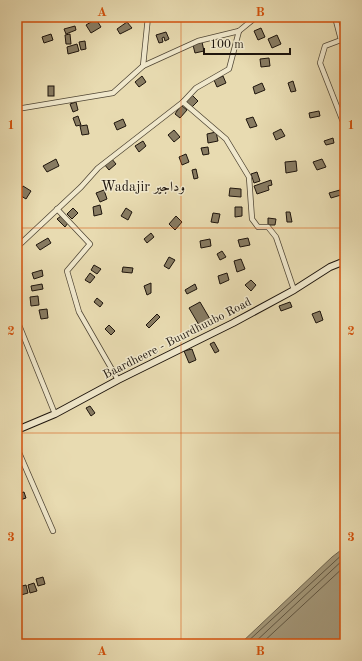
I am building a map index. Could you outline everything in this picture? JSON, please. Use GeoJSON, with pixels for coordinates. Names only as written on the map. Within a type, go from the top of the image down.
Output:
{"type":"FeatureCollection","features":[{"type":"Feature","properties":{"kind":"main road","name":"Baardheere - Buurdhuubo Road"},"geometry":{"type":"LineString","coordinates":[[17,430],[55,414],[118,380],[233,323],[294,290],[330,267],[345,261]]}},
{"type":"Feature","properties":{"kind":"street"},"geometry":{"type":"LineString","coordinates":[[143,66],[148,17]]}},
{"type":"Feature","properties":{"kind":"street"},"geometry":{"type":"LineString","coordinates":[[17,109],[113,93],[143,66],[198,41],[239,31],[256,17]]}},
{"type":"Feature","properties":{"kind":"street"},"geometry":{"type":"LineString","coordinates":[[335,17],[340,40],[325,46],[320,63],[345,127]]}},
{"type":"Feature","properties":{"kind":"street"},"geometry":{"type":"LineString","coordinates":[[17,247],[81,187],[98,168],[182,102],[196,88],[229,69],[239,31]]}},
{"type":"Feature","properties":{"kind":"street"},"geometry":{"type":"LineString","coordinates":[[182,102],[226,139],[249,177],[252,219],[258,227],[268,228],[276,237],[294,290]]}},
{"type":"Feature","properties":{"kind":"street"},"geometry":{"type":"LineString","coordinates":[[58,209],[90,244],[68,270],[79,312],[118,380]]}},
{"type":"Feature","properties":{"kind":"street"},"geometry":{"type":"LineString","coordinates":[[17,320],[55,414]]}},
{"type":"Feature","properties":{"kind":"street"},"geometry":{"type":"LineString","coordinates":[[17,448],[53,531]]}},
{"type":"Feature","properties":{"kind":"water"},"geometry":{"type":"Polygon","coordinates":[[[345,547],[345,644],[240,644],[332,557],[345,547]]]}},
{"type":"Feature","properties":{"kind":"building"},"geometry":{"type":"Polygon","coordinates":[[[96,19],[101,27],[91,33],[86,25],[96,19]]]}},
{"type":"Feature","properties":{"kind":"building"},"geometry":{"type":"Polygon","coordinates":[[[127,22],[132,28],[120,34],[117,29],[127,22]]]}},
{"type":"Feature","properties":{"kind":"building"},"geometry":{"type":"Polygon","coordinates":[[[75,26],[76,30],[66,34],[64,29],[75,26]]]}},
{"type":"Feature","properties":{"kind":"building"},"geometry":{"type":"Polygon","coordinates":[[[261,28],[265,37],[258,40],[254,31],[261,28]]]}},
{"type":"Feature","properties":{"kind":"building"},"geometry":{"type":"Polygon","coordinates":[[[166,32],[169,39],[165,41],[164,37],[162,38],[163,42],[159,43],[156,35],[166,32]]]}},
{"type":"Feature","properties":{"kind":"building"},"geometry":{"type":"Polygon","coordinates":[[[51,34],[53,40],[44,43],[42,37],[51,34]]]}},
{"type":"Feature","properties":{"kind":"building"},"geometry":{"type":"Polygon","coordinates":[[[70,34],[71,44],[66,44],[65,35],[70,34]]]}},
{"type":"Feature","properties":{"kind":"building"},"geometry":{"type":"Polygon","coordinates":[[[277,35],[281,44],[272,48],[268,39],[277,35]]]}},
{"type":"Feature","properties":{"kind":"building"},"geometry":{"type":"Polygon","coordinates":[[[85,41],[86,49],[81,50],[79,42],[85,41]]]}},
{"type":"Feature","properties":{"kind":"building"},"geometry":{"type":"Polygon","coordinates":[[[202,42],[204,51],[195,53],[193,45],[202,42]]]}},
{"type":"Feature","properties":{"kind":"building"},"geometry":{"type":"Polygon","coordinates":[[[77,44],[79,51],[68,54],[67,47],[77,44]]]}},
{"type":"Feature","properties":{"kind":"building"},"geometry":{"type":"Polygon","coordinates":[[[269,58],[270,66],[261,67],[260,59],[269,58]]]}},
{"type":"Feature","properties":{"kind":"building"},"geometry":{"type":"Polygon","coordinates":[[[142,76],[146,82],[139,87],[135,82],[142,76]]]}},
{"type":"Feature","properties":{"kind":"building"},"geometry":{"type":"Polygon","coordinates":[[[223,76],[226,83],[217,87],[214,80],[223,76]]]}},
{"type":"Feature","properties":{"kind":"building"},"geometry":{"type":"Polygon","coordinates":[[[293,81],[296,91],[291,92],[288,83],[293,81]]]}},
{"type":"Feature","properties":{"kind":"building"},"geometry":{"type":"Polygon","coordinates":[[[262,83],[265,90],[255,94],[253,87],[262,83]]]}},
{"type":"Feature","properties":{"kind":"building"},"geometry":{"type":"Polygon","coordinates":[[[48,86],[54,86],[54,96],[48,96],[48,86]]]}},
{"type":"Feature","properties":{"kind":"building"},"geometry":{"type":"Polygon","coordinates":[[[192,95],[198,101],[191,108],[185,102],[192,95]]]}},
{"type":"Feature","properties":{"kind":"building"},"geometry":{"type":"Polygon","coordinates":[[[76,102],[78,110],[73,112],[70,104],[76,102]]]}},
{"type":"Feature","properties":{"kind":"building"},"geometry":{"type":"Polygon","coordinates":[[[181,105],[187,110],[180,118],[175,114],[181,105]]]}},
{"type":"Feature","properties":{"kind":"building"},"geometry":{"type":"Polygon","coordinates":[[[319,111],[320,116],[310,118],[309,113],[319,111]]]}},
{"type":"Feature","properties":{"kind":"building"},"geometry":{"type":"Polygon","coordinates":[[[78,116],[81,125],[76,126],[73,118],[78,116]]]}},
{"type":"Feature","properties":{"kind":"building"},"geometry":{"type":"Polygon","coordinates":[[[253,117],[257,126],[250,128],[246,119],[253,117]]]}},
{"type":"Feature","properties":{"kind":"building"},"geometry":{"type":"Polygon","coordinates":[[[123,119],[126,126],[117,130],[114,123],[123,119]]]}},
{"type":"Feature","properties":{"kind":"building"},"geometry":{"type":"Polygon","coordinates":[[[87,125],[89,134],[82,135],[80,126],[87,125]]]}},
{"type":"Feature","properties":{"kind":"building"},"geometry":{"type":"Polygon","coordinates":[[[281,129],[285,136],[276,140],[273,133],[281,129]]]}},
{"type":"Feature","properties":{"kind":"building"},"geometry":{"type":"Polygon","coordinates":[[[174,130],[180,137],[174,142],[168,135],[174,130]]]}},
{"type":"Feature","properties":{"kind":"building"},"geometry":{"type":"Polygon","coordinates":[[[216,132],[218,141],[208,143],[207,134],[216,132]]]}},
{"type":"Feature","properties":{"kind":"building"},"geometry":{"type":"Polygon","coordinates":[[[333,138],[334,143],[326,145],[324,141],[333,138]]]}},
{"type":"Feature","properties":{"kind":"building"},"geometry":{"type":"Polygon","coordinates":[[[143,141],[146,146],[139,152],[135,146],[143,141]]]}},
{"type":"Feature","properties":{"kind":"building"},"geometry":{"type":"Polygon","coordinates":[[[208,147],[209,154],[203,155],[201,148],[208,147]]]}},
{"type":"Feature","properties":{"kind":"building"},"geometry":{"type":"Polygon","coordinates":[[[186,154],[189,162],[182,165],[179,157],[186,154]]]}},
{"type":"Feature","properties":{"kind":"building"},"geometry":{"type":"Polygon","coordinates":[[[111,158],[116,164],[109,170],[104,164],[111,158]]]}},
{"type":"Feature","properties":{"kind":"building"},"geometry":{"type":"Polygon","coordinates":[[[56,159],[59,166],[47,172],[43,166],[56,159]]]}},
{"type":"Feature","properties":{"kind":"building"},"geometry":{"type":"Polygon","coordinates":[[[322,159],[326,167],[317,170],[313,162],[322,159]]]}},
{"type":"Feature","properties":{"kind":"building"},"geometry":{"type":"Polygon","coordinates":[[[296,161],[297,171],[286,173],[285,162],[296,161]]]}},
{"type":"Feature","properties":{"kind":"building"},"geometry":{"type":"Polygon","coordinates":[[[196,169],[198,178],[194,179],[192,170],[196,169]]]}},
{"type":"Feature","properties":{"kind":"building"},"geometry":{"type":"Polygon","coordinates":[[[257,172],[260,181],[254,183],[251,174],[257,172]]]}},
{"type":"Feature","properties":{"kind":"building"},"geometry":{"type":"Polygon","coordinates":[[[271,180],[272,185],[268,186],[269,190],[257,194],[254,186],[271,180]]]}},
{"type":"Feature","properties":{"kind":"building"},"geometry":{"type":"Polygon","coordinates":[[[23,186],[31,191],[26,199],[18,194],[23,186]]]}},
{"type":"Feature","properties":{"kind":"building"},"geometry":{"type":"Polygon","coordinates":[[[230,188],[241,189],[241,197],[229,196],[230,188]]]}},
{"type":"Feature","properties":{"kind":"building"},"geometry":{"type":"Polygon","coordinates":[[[104,190],[107,199],[100,202],[96,193],[104,190]]]}},
{"type":"Feature","properties":{"kind":"building"},"geometry":{"type":"Polygon","coordinates":[[[340,190],[341,195],[331,198],[329,193],[340,190]]]}},
{"type":"Feature","properties":{"kind":"building"},"geometry":{"type":"Polygon","coordinates":[[[100,205],[102,214],[94,216],[93,207],[100,205]]]}},
{"type":"Feature","properties":{"kind":"building"},"geometry":{"type":"Polygon","coordinates":[[[235,207],[242,207],[242,216],[235,217],[235,207]]]}},
{"type":"Feature","properties":{"kind":"building"},"geometry":{"type":"Polygon","coordinates":[[[73,208],[78,213],[72,219],[67,214],[73,208]]]}},
{"type":"Feature","properties":{"kind":"building"},"geometry":{"type":"Polygon","coordinates":[[[126,208],[132,212],[128,220],[121,216],[126,208]]]}},
{"type":"Feature","properties":{"kind":"building"},"geometry":{"type":"Polygon","coordinates":[[[286,212],[290,212],[292,222],[287,222],[286,212]]]}},
{"type":"Feature","properties":{"kind":"building"},"geometry":{"type":"Polygon","coordinates":[[[213,213],[220,214],[218,223],[211,222],[213,213]]]}},
{"type":"Feature","properties":{"kind":"building"},"geometry":{"type":"Polygon","coordinates":[[[61,216],[68,223],[65,227],[57,219],[61,216]]]}},
{"type":"Feature","properties":{"kind":"building"},"geometry":{"type":"Polygon","coordinates":[[[176,216],[182,222],[175,230],[169,224],[176,216]]]}},
{"type":"Feature","properties":{"kind":"building"},"geometry":{"type":"Polygon","coordinates":[[[268,218],[276,219],[275,225],[268,225],[268,218]]]}},
{"type":"Feature","properties":{"kind":"building"},"geometry":{"type":"Polygon","coordinates":[[[151,233],[154,237],[147,243],[144,239],[151,233]]]}},
{"type":"Feature","properties":{"kind":"building"},"geometry":{"type":"Polygon","coordinates":[[[48,238],[51,243],[40,250],[36,245],[48,238]]]}},
{"type":"Feature","properties":{"kind":"building"},"geometry":{"type":"Polygon","coordinates":[[[248,238],[250,245],[240,247],[238,240],[248,238]]]}},
{"type":"Feature","properties":{"kind":"building"},"geometry":{"type":"Polygon","coordinates":[[[210,239],[211,246],[201,248],[200,241],[210,239]]]}},
{"type":"Feature","properties":{"kind":"building"},"geometry":{"type":"Polygon","coordinates":[[[222,251],[226,257],[220,260],[217,254],[222,251]]]}},
{"type":"Feature","properties":{"kind":"building"},"geometry":{"type":"Polygon","coordinates":[[[169,257],[175,260],[169,269],[164,266],[169,257]]]}},
{"type":"Feature","properties":{"kind":"building"},"geometry":{"type":"Polygon","coordinates":[[[241,259],[245,269],[237,272],[234,261],[241,259]]]}},
{"type":"Feature","properties":{"kind":"building"},"geometry":{"type":"Polygon","coordinates":[[[94,265],[101,269],[97,274],[91,270],[94,265]]]}},
{"type":"Feature","properties":{"kind":"building"},"geometry":{"type":"Polygon","coordinates":[[[123,267],[133,268],[132,273],[122,272],[123,267]]]}},
{"type":"Feature","properties":{"kind":"building"},"geometry":{"type":"Polygon","coordinates":[[[42,270],[43,276],[34,279],[32,273],[42,270]]]}},
{"type":"Feature","properties":{"kind":"building"},"geometry":{"type":"Polygon","coordinates":[[[90,273],[95,277],[90,283],[85,280],[90,273]]]}},
{"type":"Feature","properties":{"kind":"building"},"geometry":{"type":"Polygon","coordinates":[[[227,273],[229,280],[220,284],[218,276],[227,273]]]}},
{"type":"Feature","properties":{"kind":"building"},"geometry":{"type":"Polygon","coordinates":[[[251,280],[256,285],[251,291],[245,285],[251,280]]]}},
{"type":"Feature","properties":{"kind":"building"},"geometry":{"type":"Polygon","coordinates":[[[151,283],[151,293],[147,295],[144,286],[151,283]]]}},
{"type":"Feature","properties":{"kind":"building"},"geometry":{"type":"Polygon","coordinates":[[[42,284],[43,289],[32,291],[31,286],[42,284]]]}},
{"type":"Feature","properties":{"kind":"building"},"geometry":{"type":"Polygon","coordinates":[[[195,284],[197,289],[187,294],[185,290],[195,284]]]}},
{"type":"Feature","properties":{"kind":"building"},"geometry":{"type":"Polygon","coordinates":[[[38,296],[39,305],[31,306],[30,297],[38,296]]]}},
{"type":"Feature","properties":{"kind":"building"},"geometry":{"type":"Polygon","coordinates":[[[97,298],[103,303],[100,307],[94,302],[97,298]]]}},
{"type":"Feature","properties":{"kind":"building"},"geometry":{"type":"Polygon","coordinates":[[[200,302],[210,319],[199,325],[189,308],[200,302]]]}},
{"type":"Feature","properties":{"kind":"building"},"geometry":{"type":"Polygon","coordinates":[[[290,302],[292,307],[281,311],[279,306],[290,302]]]}},
{"type":"Feature","properties":{"kind":"building"},"geometry":{"type":"Polygon","coordinates":[[[47,309],[48,318],[41,319],[39,310],[47,309]]]}},
{"type":"Feature","properties":{"kind":"building"},"geometry":{"type":"Polygon","coordinates":[[[320,311],[323,320],[316,323],[312,314],[320,311]]]}},
{"type":"Feature","properties":{"kind":"building"},"geometry":{"type":"Polygon","coordinates":[[[157,314],[160,317],[149,328],[146,325],[157,314]]]}},
{"type":"Feature","properties":{"kind":"building"},"geometry":{"type":"Polygon","coordinates":[[[109,325],[115,331],[111,335],[105,329],[109,325]]]}},
{"type":"Feature","properties":{"kind":"building"},"geometry":{"type":"Polygon","coordinates":[[[214,342],[219,351],[215,353],[210,344],[214,342]]]}},
{"type":"Feature","properties":{"kind":"building"},"geometry":{"type":"Polygon","coordinates":[[[192,349],[196,360],[189,363],[184,351],[192,349]]]}},
{"type":"Feature","properties":{"kind":"building"},"geometry":{"type":"Polygon","coordinates":[[[90,406],[95,413],[91,416],[86,408],[90,406]]]}},
{"type":"Feature","properties":{"kind":"building"},"geometry":{"type":"Polygon","coordinates":[[[24,492],[26,498],[17,501],[17,494],[24,492]]]}},
{"type":"Feature","properties":{"kind":"building"},"geometry":{"type":"Polygon","coordinates":[[[43,577],[45,584],[38,586],[36,579],[43,577]]]}},
{"type":"Feature","properties":{"kind":"building"},"geometry":{"type":"Polygon","coordinates":[[[34,583],[37,591],[30,593],[28,585],[34,583]]]}},
{"type":"Feature","properties":{"kind":"building"},"geometry":{"type":"Polygon","coordinates":[[[26,585],[28,593],[21,595],[18,587],[26,585]]]}},
{"type":"Feature","properties":{"kind":"district","name":"Wadajir وداجير"},"geometry":{"type":"Point","coordinates":[143,186]}}]}
